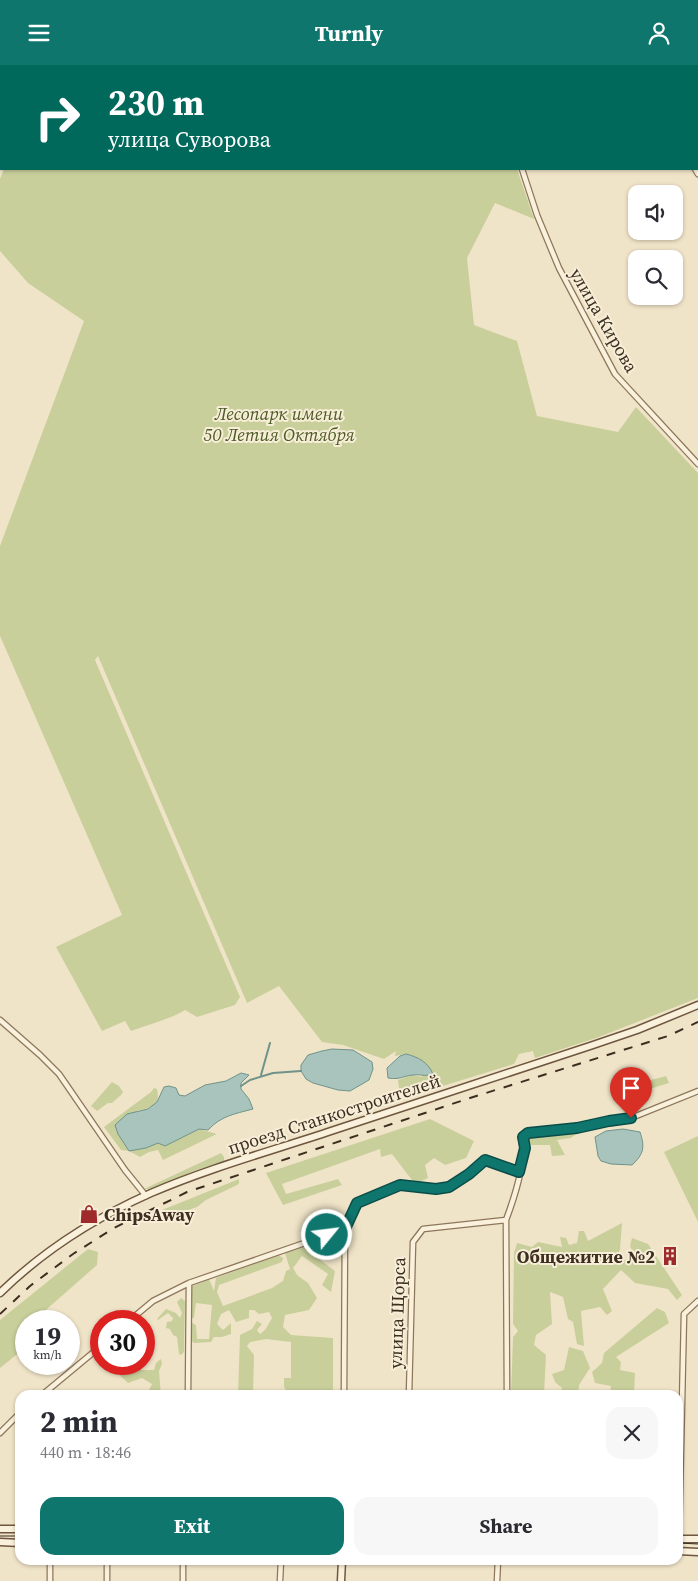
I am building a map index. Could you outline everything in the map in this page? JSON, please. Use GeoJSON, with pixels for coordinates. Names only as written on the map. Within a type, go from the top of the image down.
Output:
{"type":"FeatureCollection","features":[{"type":"Feature","properties":{"kind":"main road","name":"проезд Станкостроителей"},"geometry":{"type":"LineString","coordinates":[[0,1293],[33,1265],[70,1238],[114,1211],[146,1196],[230,1165],[637,1030],[698,1005]]}},
{"type":"Feature","properties":{"kind":"main road"},"geometry":{"type":"LineString","coordinates":[[0,1529],[15,1529]]}},
{"type":"Feature","properties":{"kind":"main road"},"geometry":{"type":"LineString","coordinates":[[683,1539],[698,1539]]}},
{"type":"Feature","properties":{"kind":"main road"},"geometry":{"type":"LineString","coordinates":[[0,1543],[15,1543]]}},
{"type":"Feature","properties":{"kind":"main road"},"geometry":{"type":"LineString","coordinates":[[683,1551],[698,1552]]}},
{"type":"Feature","properties":{"kind":"main road"},"geometry":{"type":"LineString","coordinates":[[341,1581],[342,1565]]}},
{"type":"Feature","properties":{"kind":"street","name":"улица Кирова"},"geometry":{"type":"LineString","coordinates":[[522,170],[537,215],[559,268],[615,374],[698,464]]}},
{"type":"Feature","properties":{"kind":"street"},"geometry":{"type":"LineString","coordinates":[[0,1020],[59,1074],[125,1170],[146,1196]]}},
{"type":"Feature","properties":{"kind":"street"},"geometry":{"type":"LineString","coordinates":[[507,1390],[506,1220],[514,1197],[525,1148],[523,1137],[528,1133],[577,1128],[631,1118],[698,1091]]}},
{"type":"Feature","properties":{"kind":"street"},"geometry":{"type":"LineString","coordinates":[[344,1390],[345,1229],[357,1203],[400,1185],[436,1189],[449,1187],[469,1174],[485,1160],[519,1172]]}},
{"type":"Feature","properties":{"kind":"street","name":"улица Щорса"},"geometry":{"type":"LineString","coordinates":[[408,1390],[413,1241],[423,1229],[506,1220]]}},
{"type":"Feature","properties":{"kind":"street"},"geometry":{"type":"LineString","coordinates":[[143,1310],[153,1301],[189,1283],[345,1229]]}},
{"type":"Feature","properties":{"kind":"street"},"geometry":{"type":"LineString","coordinates":[[188,1390],[189,1283]]}},
{"type":"Feature","properties":{"kind":"street"},"geometry":{"type":"LineString","coordinates":[[682,1390],[684,1314],[698,1301]]}},
{"type":"Feature","properties":{"kind":"street"},"geometry":{"type":"LineString","coordinates":[[48,1390],[90,1355]]}},
{"type":"Feature","properties":{"kind":"street"},"geometry":{"type":"LineString","coordinates":[[0,1433],[15,1418]]}},
{"type":"Feature","properties":{"kind":"street"},"geometry":{"type":"LineString","coordinates":[[50,1565],[50,1581]]}},
{"type":"Feature","properties":{"kind":"street"},"geometry":{"type":"LineString","coordinates":[[106,1581],[107,1565]]}},
{"type":"Feature","properties":{"kind":"street"},"geometry":{"type":"LineString","coordinates":[[183,1565],[183,1581]]}},
{"type":"Feature","properties":{"kind":"street"},"geometry":{"type":"LineString","coordinates":[[280,1581],[281,1565]]}},
{"type":"Feature","properties":{"kind":"street"},"geometry":{"type":"LineString","coordinates":[[497,1581],[498,1565]]}},
{"type":"Feature","properties":{"kind":"green space","name":"Лесопарк имени 50 Летия Октября"},"geometry":{"type":"Polygon","coordinates":[[[4,170],[517,170],[534,219],[495,203],[467,258],[474,325],[517,341],[537,416],[618,432],[636,407],[698,473],[698,998],[599,1037],[535,1058],[533,1051],[519,1054],[514,1064],[407,1097],[399,1088],[398,1080],[412,1075],[423,1077],[406,1054],[395,1056],[396,1051],[384,1059],[343,1045],[322,1042],[279,986],[247,1003],[98,656],[95,660],[240,997],[235,1005],[197,1017],[185,1010],[166,1019],[131,1031],[125,1021],[102,1031],[56,947],[122,915],[0,636],[0,546],[84,321],[28,283],[0,251],[0,179],[4,170]]]}},
{"type":"Feature","properties":{"kind":"green space"},"geometry":{"type":"Polygon","coordinates":[[[666,1076],[669,1083],[633,1094],[631,1089],[640,1083],[666,1076]]]}},
{"type":"Feature","properties":{"kind":"green space"},"geometry":{"type":"Polygon","coordinates":[[[112,1082],[119,1086],[123,1092],[112,1103],[108,1103],[97,1111],[91,1106],[112,1082]]]}},
{"type":"Feature","properties":{"kind":"green space"},"geometry":{"type":"Polygon","coordinates":[[[154,1088],[157,1089],[158,1095],[156,1103],[146,1109],[136,1111],[146,1148],[158,1143],[169,1144],[199,1129],[217,1134],[163,1160],[158,1150],[140,1157],[129,1151],[121,1150],[104,1127],[154,1088]]]}},
{"type":"Feature","properties":{"kind":"green space"},"geometry":{"type":"Polygon","coordinates":[[[430,1119],[474,1141],[466,1158],[445,1165],[434,1158],[425,1165],[428,1178],[415,1184],[392,1154],[381,1157],[380,1149],[282,1184],[286,1194],[338,1179],[342,1185],[283,1205],[266,1173],[430,1119]]]}},
{"type":"Feature","properties":{"kind":"green space"},"geometry":{"type":"Polygon","coordinates":[[[569,1130],[576,1134],[571,1138],[557,1140],[565,1155],[552,1156],[550,1145],[527,1145],[526,1142],[529,1135],[569,1130]]]}},
{"type":"Feature","properties":{"kind":"green space"},"geometry":{"type":"Polygon","coordinates":[[[698,1136],[698,1222],[664,1152],[698,1136]]]}},
{"type":"Feature","properties":{"kind":"green space"},"geometry":{"type":"Polygon","coordinates":[[[221,1153],[224,1157],[224,1162],[193,1171],[160,1186],[144,1189],[221,1153]]]}},
{"type":"Feature","properties":{"kind":"green space"},"geometry":{"type":"Polygon","coordinates":[[[239,1179],[239,1184],[206,1200],[197,1207],[165,1218],[162,1210],[239,1179]]]}},
{"type":"Feature","properties":{"kind":"green space"},"geometry":{"type":"Polygon","coordinates":[[[622,1223],[620,1250],[614,1261],[636,1259],[630,1246],[632,1238],[648,1244],[682,1295],[677,1300],[668,1289],[635,1283],[621,1270],[603,1289],[612,1311],[607,1315],[600,1307],[581,1311],[584,1346],[577,1344],[573,1322],[568,1319],[563,1297],[550,1292],[552,1324],[536,1335],[534,1345],[546,1355],[544,1390],[511,1390],[513,1337],[518,1331],[513,1324],[514,1253],[517,1243],[532,1247],[538,1242],[562,1247],[560,1237],[566,1238],[569,1245],[577,1243],[579,1231],[584,1231],[588,1241],[622,1223]]]}},
{"type":"Feature","properties":{"kind":"green space"},"geometry":{"type":"Polygon","coordinates":[[[313,1241],[319,1243],[315,1256],[335,1271],[331,1292],[322,1285],[328,1274],[302,1256],[293,1268],[297,1275],[308,1283],[317,1298],[309,1310],[285,1315],[283,1327],[291,1335],[333,1338],[333,1390],[286,1390],[284,1378],[291,1378],[291,1342],[266,1339],[250,1342],[247,1346],[254,1355],[253,1390],[238,1390],[240,1335],[252,1329],[257,1321],[262,1324],[257,1330],[260,1334],[265,1330],[272,1318],[269,1312],[259,1314],[254,1310],[249,1310],[249,1318],[236,1322],[229,1310],[221,1314],[217,1324],[223,1330],[231,1323],[231,1334],[214,1337],[211,1342],[194,1343],[189,1339],[192,1323],[196,1325],[197,1339],[209,1339],[212,1305],[196,1303],[194,1318],[190,1318],[189,1296],[192,1286],[209,1279],[214,1291],[216,1278],[278,1255],[283,1258],[282,1262],[219,1285],[217,1292],[223,1306],[272,1288],[283,1281],[286,1271],[290,1269],[285,1253],[313,1241]]]}},
{"type":"Feature","properties":{"kind":"green space"},"geometry":{"type":"Polygon","coordinates":[[[88,1249],[98,1252],[97,1265],[46,1310],[15,1310],[15,1356],[0,1368],[0,1320],[88,1249]]]}},
{"type":"Feature","properties":{"kind":"green space"},"geometry":{"type":"Polygon","coordinates":[[[181,1298],[185,1301],[184,1352],[181,1355],[179,1354],[177,1337],[173,1335],[170,1329],[166,1328],[167,1322],[172,1321],[173,1318],[168,1313],[157,1319],[166,1309],[176,1313],[180,1318],[182,1313],[177,1302],[181,1298]]]}},
{"type":"Feature","properties":{"kind":"green space"},"geometry":{"type":"Polygon","coordinates":[[[657,1308],[665,1312],[669,1323],[616,1357],[621,1362],[620,1370],[635,1373],[634,1390],[611,1390],[611,1386],[595,1383],[592,1372],[602,1363],[604,1353],[657,1308]]]}},
{"type":"Feature","properties":{"kind":"green space"},"geometry":{"type":"Polygon","coordinates":[[[569,1347],[583,1351],[590,1368],[579,1385],[578,1390],[561,1390],[562,1388],[555,1382],[552,1374],[564,1370],[569,1347]]]}},
{"type":"Feature","properties":{"kind":"green space"},"geometry":{"type":"Polygon","coordinates":[[[161,1359],[162,1364],[159,1371],[161,1390],[149,1390],[152,1384],[142,1378],[128,1383],[120,1375],[155,1375],[155,1366],[161,1359]]]}},
{"type":"Feature","properties":{"kind":"water"},"geometry":{"type":"Polygon","coordinates":[[[332,1049],[353,1050],[372,1062],[373,1069],[369,1080],[350,1091],[338,1090],[313,1083],[306,1079],[301,1071],[301,1065],[308,1055],[332,1049]]]}},
{"type":"Feature","properties":{"kind":"water"},"geometry":{"type":"Polygon","coordinates":[[[406,1054],[422,1061],[433,1074],[413,1075],[396,1079],[388,1078],[387,1068],[400,1056],[406,1054]]]}},
{"type":"Feature","properties":{"kind":"water"},"geometry":{"type":"Polygon","coordinates":[[[241,1073],[249,1075],[241,1083],[241,1089],[249,1099],[253,1109],[228,1116],[208,1130],[199,1129],[165,1146],[158,1143],[146,1148],[129,1151],[118,1134],[115,1125],[127,1114],[148,1109],[157,1102],[164,1087],[176,1088],[179,1095],[185,1096],[205,1085],[226,1081],[241,1073]]]}},
{"type":"Feature","properties":{"kind":"water"},"geometry":{"type":"Polygon","coordinates":[[[623,1129],[640,1132],[643,1146],[639,1157],[632,1165],[611,1164],[601,1161],[598,1156],[595,1137],[606,1131],[623,1129]]]}},
{"type":"Feature","properties":{"kind":"waterway"},"geometry":{"type":"LineString","coordinates":[[261,1075],[270,1043]]}},
{"type":"Feature","properties":{"kind":"waterway"},"geometry":{"type":"LineString","coordinates":[[241,1086],[250,1080],[273,1073],[301,1071]]}},
{"type":"Feature","properties":{"kind":"tram line"},"geometry":{"type":"LineString","coordinates":[[0,1536],[15,1536]]}},
{"type":"Feature","properties":{"kind":"tram line"},"geometry":{"type":"LineString","coordinates":[[683,1543],[698,1544]]}},
{"type":"Feature","properties":{"kind":"railway"},"geometry":{"type":"LineString","coordinates":[[0,1314],[30,1286],[73,1254],[114,1228],[187,1192],[470,1098],[668,1036],[698,1022]]}},
{"type":"Feature","properties":{"kind":"place","name":"ChipsAway"},"geometry":{"type":"Point","coordinates":[89,1214]}},
{"type":"Feature","properties":{"kind":"place","name":"Общежитие №2"},"geometry":{"type":"Point","coordinates":[670,1256]}},
{"type":"Feature","properties":{"kind":"route"},"geometry":{"type":"LineString","coordinates":[[327,1235],[345,1229],[357,1203],[400,1185],[436,1189],[449,1187],[469,1174],[485,1160],[519,1172],[525,1148],[523,1137],[528,1133],[577,1128],[631,1118]]}}]}
